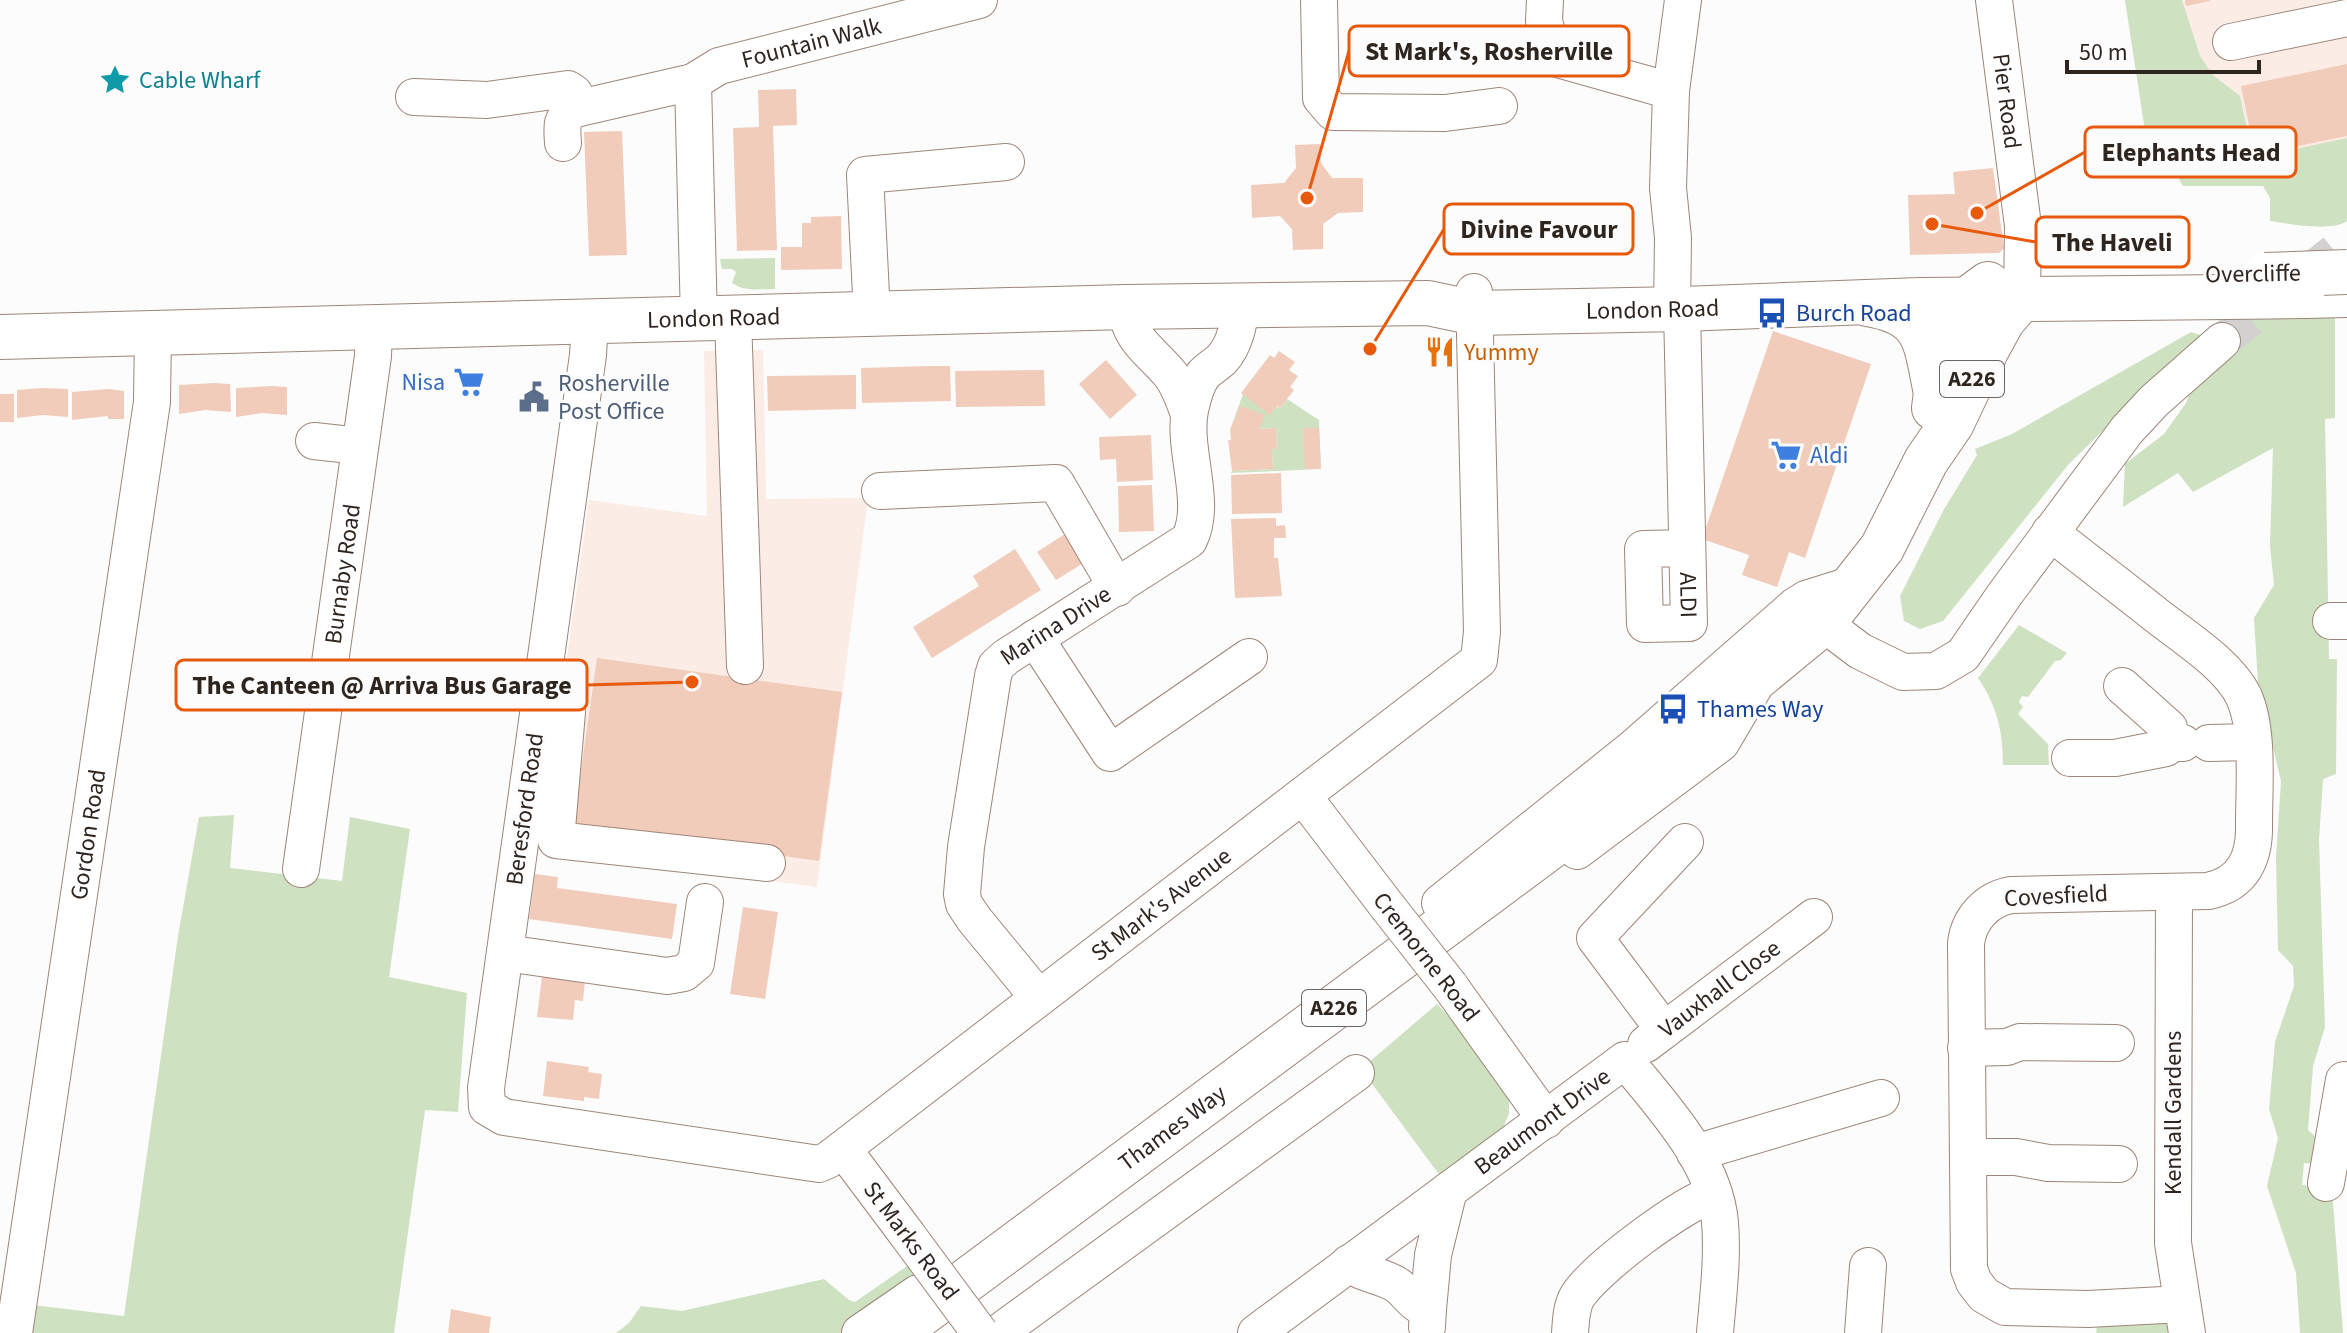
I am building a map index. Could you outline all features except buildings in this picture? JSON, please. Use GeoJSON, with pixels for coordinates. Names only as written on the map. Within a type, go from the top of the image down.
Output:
{"type":"FeatureCollection","features":[{"type":"Feature","properties":{"kind":"main road","name":"Overcliffe"},"geometry":{"type":"LineString","coordinates":[[2160,287],[2265,275],[2347,272]]}},
{"type":"Feature","properties":{"kind":"main road","name":"London Road"},"geometry":{"type":"LineString","coordinates":[[1675,301],[1999,284],[2160,287]]}},
{"type":"Feature","properties":{"kind":"main road","name":"London Road"},"geometry":{"type":"LineString","coordinates":[[0,337],[1126,307],[1475,302],[1860,303],[1999,284]]}},
{"type":"Feature","properties":{"kind":"main road","name":"Thames Way"},"geometry":{"type":"LineString","coordinates":[[1926,461],[1936,393],[1999,284]]}},
{"type":"Feature","properties":{"kind":"main road","name":"Thames Way"},"geometry":{"type":"LineString","coordinates":[[896,1333],[1561,839],[1823,623],[1882,548],[1926,461],[1952,423],[2003,320],[1999,284]]}},
{"type":"Feature","properties":{"kind":"main road","name":"Overcliffe"},"geometry":{"type":"LineString","coordinates":[[2160,287],[2228,297],[2347,295]]}},
{"type":"Feature","properties":{"kind":"main road","name":"A226"},"geometry":{"type":"LineString","coordinates":[[1860,303],[1893,308],[1913,320],[1923,340],[1936,393]]}},
{"type":"Feature","properties":{"kind":"street","name":"Fountain Walk"},"geometry":{"type":"LineString","coordinates":[[579,108],[693,82],[719,66],[979,0]]}},
{"type":"Feature","properties":{"kind":"street"},"geometry":{"type":"LineString","coordinates":[[1319,0],[1321,98],[1333,112],[1466,112],[1499,106]]}},
{"type":"Feature","properties":{"kind":"street"},"geometry":{"type":"LineString","coordinates":[[1545,0],[1544,21],[1554,58],[1671,91]]}},
{"type":"Feature","properties":{"kind":"street"},"geometry":{"type":"LineString","coordinates":[[1683,0],[1671,91],[1668,188],[1687,548]]}},
{"type":"Feature","properties":{"kind":"street","name":"Pier Road"},"geometry":{"type":"LineString","coordinates":[[1994,0],[2023,226],[1999,284]]}},
{"type":"Feature","properties":{"kind":"street"},"geometry":{"type":"LineString","coordinates":[[2231,42],[2347,18]]}},
{"type":"Feature","properties":{"kind":"street"},"geometry":{"type":"LineString","coordinates":[[693,82],[745,666]]}},
{"type":"Feature","properties":{"kind":"street"},"geometry":{"type":"LineString","coordinates":[[414,97],[487,100],[568,89],[574,93],[579,108],[564,116],[563,143]]}},
{"type":"Feature","properties":{"kind":"street"},"geometry":{"type":"LineString","coordinates":[[872,315],[865,175],[1006,162]]}},
{"type":"Feature","properties":{"kind":"street","name":"St Mark's Avenue"},"geometry":{"type":"LineString","coordinates":[[487,1107],[504,1117],[819,1164],[843,1149],[1465,673],[1481,655],[1475,302]]}},
{"type":"Feature","properties":{"kind":"street","name":"Marina Drive"},"geometry":{"type":"LineString","coordinates":[[1038,997],[964,904],[962,884],[993,676],[996,666],[1006,657],[1185,544],[1196,518],[1189,414],[1194,391],[1202,377],[1230,346],[1239,320],[1240,306]]}},
{"type":"Feature","properties":{"kind":"street","name":"Marina Drive"},"geometry":{"type":"LineString","coordinates":[[1126,307],[1130,326],[1146,351],[1172,377],[1189,414]]}},
{"type":"Feature","properties":{"kind":"street","name":"Beresford Road"},"geometry":{"type":"LineString","coordinates":[[487,1107],[486,1088],[505,953],[540,828],[590,322]]}},
{"type":"Feature","properties":{"kind":"street","name":"Burnaby Road"},"geometry":{"type":"LineString","coordinates":[[301,869],[373,356],[374,328]]}},
{"type":"Feature","properties":{"kind":"street","name":"Gordon Road"},"geometry":{"type":"LineString","coordinates":[[14,1333],[15,1213],[152,402],[153,333]]}},
{"type":"Feature","properties":{"kind":"street"},"geometry":{"type":"LineString","coordinates":[[1823,623],[1860,651],[1903,672],[1936,671],[1963,655],[2127,430],[2154,401],[2222,341]]}},
{"type":"Feature","properties":{"kind":"street"},"geometry":{"type":"LineString","coordinates":[[314,441],[360,446]]}},
{"type":"Feature","properties":{"kind":"street"},"geometry":{"type":"LineString","coordinates":[[880,491],[1056,483],[1117,588]]}},
{"type":"Feature","properties":{"kind":"street","name":"Covesfield"},"geometry":{"type":"LineString","coordinates":[[2050,532],[2200,649],[2231,677],[2246,703],[2252,742],[2254,839],[2248,864],[2236,880],[2208,891],[2011,895],[1991,901],[1977,916],[1967,937],[1969,1269],[1976,1286],[1991,1301],[2005,1307],[2074,1309],[2184,1319]]}},
{"type":"Feature","properties":{"kind":"street"},"geometry":{"type":"LineString","coordinates":[[860,1333],[1075,1177],[1456,891],[1633,748],[1795,606],[1806,599],[1854,584]]}},
{"type":"Feature","properties":{"kind":"street"},"geometry":{"type":"LineString","coordinates":[[1035,638],[1110,753],[1249,657]]}},
{"type":"Feature","properties":{"kind":"street"},"geometry":{"type":"LineString","coordinates":[[930,1333],[1721,743],[1763,672]]}},
{"type":"Feature","properties":{"kind":"street"},"geometry":{"type":"LineString","coordinates":[[2122,686],[2188,742]]}},
{"type":"Feature","properties":{"kind":"street"},"geometry":{"type":"LineString","coordinates":[[567,712],[540,828],[556,840],[767,863]]}},
{"type":"Feature","properties":{"kind":"street"},"geometry":{"type":"LineString","coordinates":[[2070,758],[2127,756],[2188,742],[2252,742]]}},
{"type":"Feature","properties":{"kind":"street","name":"Cremorne Road"},"geometry":{"type":"LineString","coordinates":[[1303,796],[1450,986],[1546,1120]]}},
{"type":"Feature","properties":{"kind":"street"},"geometry":{"type":"LineString","coordinates":[[1664,1030],[1595,938],[1685,842]]}},
{"type":"Feature","properties":{"kind":"street","name":"Kendall Gardens"},"geometry":{"type":"LineString","coordinates":[[2174,892],[2173,1243],[2184,1319]]}},
{"type":"Feature","properties":{"kind":"street"},"geometry":{"type":"LineString","coordinates":[[505,953],[667,976],[684,973],[696,963],[705,902]]}},
{"type":"Feature","properties":{"kind":"street","name":"Vauxhall Close"},"geometry":{"type":"LineString","coordinates":[[1625,1060],[1815,918]]}},
{"type":"Feature","properties":{"kind":"street"},"geometry":{"type":"LineString","coordinates":[[1966,1048],[2007,1047],[2020,1042],[2116,1043]]}},
{"type":"Feature","properties":{"kind":"street","name":"Beaumont Drive"},"geometry":{"type":"LineString","coordinates":[[1256,1333],[1625,1060],[1695,1153],[1714,1194],[1720,1234],[1715,1333]]}},
{"type":"Feature","properties":{"kind":"street"},"geometry":{"type":"LineString","coordinates":[[998,1333],[1356,1073]]}},
{"type":"Feature","properties":{"kind":"street"},"geometry":{"type":"LineString","coordinates":[[2326,1183],[2342,1121],[2344,1080]]}},
{"type":"Feature","properties":{"kind":"street"},"geometry":{"type":"LineString","coordinates":[[1695,1153],[1881,1098]]}},
{"type":"Feature","properties":{"kind":"street","name":"St Marks Road"},"geometry":{"type":"LineString","coordinates":[[843,1149],[980,1333]]}},
{"type":"Feature","properties":{"kind":"street"},"geometry":{"type":"LineString","coordinates":[[1968,1157],[2119,1164]]}},
{"type":"Feature","properties":{"kind":"street"},"geometry":{"type":"LineString","coordinates":[[1428,1321],[1433,1255],[1449,1190]]}},
{"type":"Feature","properties":{"kind":"street"},"geometry":{"type":"LineString","coordinates":[[1570,1333],[1575,1301],[1592,1277],[1654,1228],[1698,1199],[1714,1194]]}},
{"type":"Feature","properties":{"kind":"street"},"geometry":{"type":"LineString","coordinates":[[1349,1263],[1357,1270],[1397,1285],[1419,1305],[1428,1321]]}},
{"type":"Feature","properties":{"kind":"street"},"geometry":{"type":"LineString","coordinates":[[1863,1333],[1868,1266]]}},
{"type":"Feature","properties":{"kind":"shaded area"},"geometry":{"type":"Polygon","coordinates":[[[2150,0],[2347,0],[2347,199],[2315,179],[2179,179],[2150,0]]]}},
{"type":"Feature","properties":{"kind":"shaded area"},"geometry":{"type":"Polygon","coordinates":[[[763,350],[766,499],[868,498],[817,887],[540,851],[589,500],[707,516],[704,351],[763,350]]]}},
{"type":"Feature","properties":{"kind":"green space"},"geometry":{"type":"Polygon","coordinates":[[[2125,0],[2182,0],[2200,56],[2213,75],[2240,96],[2253,158],[2347,138],[2347,221],[2321,227],[2270,221],[2270,198],[2263,186],[2183,186],[2174,148],[2148,151],[2125,0]]]}},
{"type":"Feature","properties":{"kind":"green space"},"geometry":{"type":"Polygon","coordinates":[[[775,258],[775,289],[742,288],[732,283],[736,272],[722,269],[720,259],[775,258]]]}},
{"type":"Feature","properties":{"kind":"green space"},"geometry":{"type":"Polygon","coordinates":[[[2335,310],[2335,418],[2325,419],[2329,659],[2337,659],[2336,774],[2323,779],[2319,840],[2325,1027],[2313,1066],[2308,1130],[2321,1142],[2320,1164],[2304,1163],[2302,1185],[2332,1190],[2343,1333],[2300,1333],[2296,1273],[2267,1186],[2278,1138],[2269,1109],[2275,1042],[2294,986],[2293,966],[2278,950],[2276,857],[2281,781],[2258,684],[2254,618],[2274,585],[2270,546],[2273,448],[2193,492],[2178,473],[2123,507],[2125,464],[2164,434],[2186,403],[2201,360],[2251,318],[2335,310]]]}},
{"type":"Feature","properties":{"kind":"green space"},"geometry":{"type":"Polygon","coordinates":[[[2191,332],[2210,338],[2133,401],[2068,465],[1943,621],[1920,629],[1904,621],[1900,596],[1943,511],[1977,455],[1975,449],[2012,434],[2191,332]]]}},
{"type":"Feature","properties":{"kind":"green space"},"geometry":{"type":"Polygon","coordinates":[[[1243,394],[1280,408],[1287,399],[1319,420],[1321,469],[1231,473],[1273,469],[1272,449],[1277,448],[1276,428],[1230,430],[1243,394]]]}},
{"type":"Feature","properties":{"kind":"green space"},"geometry":{"type":"Polygon","coordinates":[[[2019,625],[2067,653],[2061,660],[2055,661],[2028,697],[2022,696],[2019,702],[2023,707],[2018,714],[2048,744],[2049,765],[2003,765],[1998,719],[1978,678],[2019,625]]]}},
{"type":"Feature","properties":{"kind":"green space"},"geometry":{"type":"Polygon","coordinates":[[[234,815],[230,868],[342,881],[350,817],[410,829],[389,977],[467,993],[458,1112],[425,1110],[394,1333],[29,1333],[33,1305],[124,1316],[178,936],[199,817],[234,815]]]}},
{"type":"Feature","properties":{"kind":"green space"},"geometry":{"type":"Polygon","coordinates":[[[1437,1004],[1459,1028],[1509,1098],[1509,1114],[1502,1130],[1441,1177],[1361,1069],[1437,1004]]]}},
{"type":"Feature","properties":{"kind":"green space"},"geometry":{"type":"Polygon","coordinates":[[[910,1264],[920,1286],[840,1333],[616,1333],[629,1323],[641,1306],[682,1311],[824,1279],[855,1302],[910,1264]]]}},
{"type":"Feature","properties":{"kind":"green space"},"geometry":{"type":"Polygon","coordinates":[[[2166,1321],[2168,1333],[2096,1333],[2097,1326],[2166,1321]]]}},
{"type":"Feature","properties":{"kind":"tunnel"},"geometry":{"type":"LineString","coordinates":[[2222,341],[2347,242]]}},
{"type":"Feature","properties":{"kind":"place","name":"Cable Wharf"},"geometry":{"type":"Point","coordinates":[115,80]}},
{"type":"Feature","properties":{"kind":"place","name":"St Mark's, Rosherville"},"geometry":{"type":"Point","coordinates":[1307,198]}},
{"type":"Feature","properties":{"kind":"place","name":"Elephants Head"},"geometry":{"type":"Point","coordinates":[1977,213]}},
{"type":"Feature","properties":{"kind":"place","name":"The Haveli"},"geometry":{"type":"Point","coordinates":[1932,224]}},
{"type":"Feature","properties":{"kind":"place","name":"Burch Road"},"geometry":{"type":"Point","coordinates":[1772,313]}},
{"type":"Feature","properties":{"kind":"place","name":"Divine Favour"},"geometry":{"type":"Point","coordinates":[1370,349]}},
{"type":"Feature","properties":{"kind":"place","name":"Yummy"},"geometry":{"type":"Point","coordinates":[1440,352]}},
{"type":"Feature","properties":{"kind":"place","name":"Nisa"},"geometry":{"type":"Point","coordinates":[469,382]}},
{"type":"Feature","properties":{"kind":"place","name":"Rosherville Post Office"},"geometry":{"type":"Point","coordinates":[534,397]}},
{"type":"Feature","properties":{"kind":"place","name":"Aldi"},"geometry":{"type":"Point","coordinates":[1786,455]}},
{"type":"Feature","properties":{"kind":"place","name":"The Canteen @ Arriva Bus Garage"},"geometry":{"type":"Point","coordinates":[692,682]}},
{"type":"Feature","properties":{"kind":"place","name":"Thames Way"},"geometry":{"type":"Point","coordinates":[1673,709]}}]}
